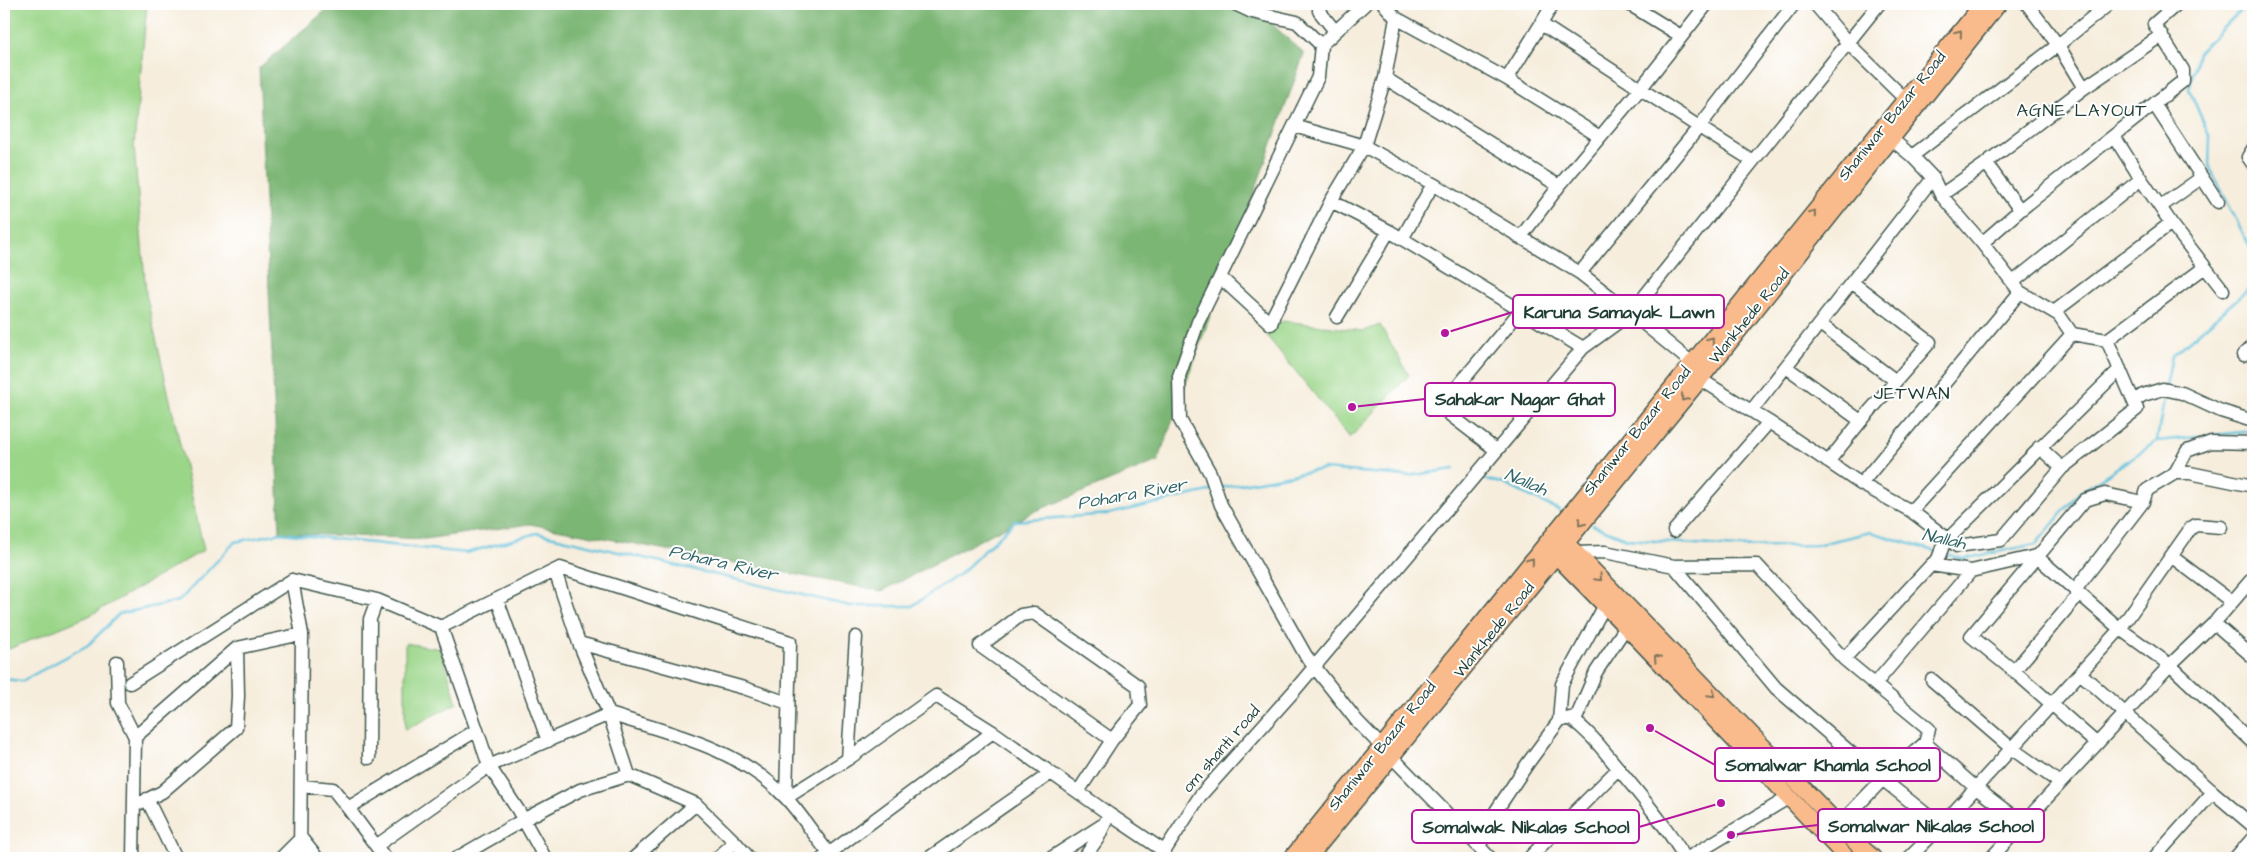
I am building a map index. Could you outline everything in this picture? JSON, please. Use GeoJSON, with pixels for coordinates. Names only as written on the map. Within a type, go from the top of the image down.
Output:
{"type":"FeatureCollection","features":[{"type":"Feature","properties":{"kind":"main road","name":"Shaniwar Bazar Road"},"geometry":{"type":"LineString","coordinates":[[1559,546],[1692,363],[1886,134],[1905,99],[1982,4]]}},
{"type":"Feature","properties":{"kind":"main road","name":"Wankhede Road"},"geometry":{"type":"LineString","coordinates":[[1308,858],[1387,750],[1700,379],[1886,134],[1998,4]]}},
{"type":"Feature","properties":{"kind":"main road"},"geometry":{"type":"LineString","coordinates":[[1559,546],[1605,605],[1847,858]]}},
{"type":"Feature","properties":{"kind":"main road"},"geometry":{"type":"LineString","coordinates":[[1559,546],[1873,858]]}},
{"type":"Feature","properties":{"kind":"main road","name":"Shaniwar Bazar Road"},"geometry":{"type":"LineString","coordinates":[[1292,858],[1387,750]]}},
{"type":"Feature","properties":{"kind":"street"},"geometry":{"type":"LineString","coordinates":[[1235,4],[1252,12],[1297,22],[1320,45]]}},
{"type":"Feature","properties":{"kind":"street"},"geometry":{"type":"LineString","coordinates":[[1319,4],[1319,11],[1335,31]]}},
{"type":"Feature","properties":{"kind":"street"},"geometry":{"type":"LineString","coordinates":[[1365,4],[1320,45],[1318,77],[1198,322],[1179,376],[1180,420],[1210,473],[1221,505],[1306,656],[1357,721],[1490,858]]}},
{"type":"Feature","properties":{"kind":"street"},"geometry":{"type":"LineString","coordinates":[[1384,4],[1396,18],[1507,79],[1600,137]]}},
{"type":"Feature","properties":{"kind":"street"},"geometry":{"type":"LineString","coordinates":[[1507,79],[1553,4]]}},
{"type":"Feature","properties":{"kind":"street"},"geometry":{"type":"LineString","coordinates":[[1629,4],[1680,36]]}},
{"type":"Feature","properties":{"kind":"street"},"geometry":{"type":"LineString","coordinates":[[1520,238],[1559,186],[1641,88],[1707,4]]}},
{"type":"Feature","properties":{"kind":"street"},"geometry":{"type":"LineString","coordinates":[[1580,274],[1699,127],[1794,4]]}},
{"type":"Feature","properties":{"kind":"street"},"geometry":{"type":"LineString","coordinates":[[1815,4],[1848,43],[1905,99]]}},
{"type":"Feature","properties":{"kind":"street","name":"om shanti road"},"geometry":{"type":"LineString","coordinates":[[1162,855],[1200,796],[1314,666],[1583,348],[1631,313],[1879,4]]}},
{"type":"Feature","properties":{"kind":"street"},"geometry":{"type":"LineString","coordinates":[[2027,4],[2058,45],[2084,88]]}},
{"type":"Feature","properties":{"kind":"street"},"geometry":{"type":"LineString","coordinates":[[1912,156],[2109,4]]}},
{"type":"Feature","properties":{"kind":"street"},"geometry":{"type":"LineString","coordinates":[[1982,243],[2020,210],[2183,81],[2184,75],[2154,24],[2178,4]]}},
{"type":"Feature","properties":{"kind":"street"},"geometry":{"type":"LineString","coordinates":[[1220,277],[1271,324],[1274,314],[1331,200],[1364,146],[1385,78],[1396,18]]}},
{"type":"Feature","properties":{"kind":"street"},"geometry":{"type":"LineString","coordinates":[[1541,24],[1754,161]]}},
{"type":"Feature","properties":{"kind":"street"},"geometry":{"type":"LineString","coordinates":[[1941,195],[2084,88],[2162,35]]}},
{"type":"Feature","properties":{"kind":"street"},"geometry":{"type":"LineString","coordinates":[[1385,78],[1559,186]]}},
{"type":"Feature","properties":{"kind":"street"},"geometry":{"type":"LineString","coordinates":[[2154,104],[2218,202]]}},
{"type":"Feature","properties":{"kind":"street"},"geometry":{"type":"LineString","coordinates":[[1294,126],[1364,146],[1433,184],[1580,274],[1692,363]]}},
{"type":"Feature","properties":{"kind":"street"},"geometry":{"type":"LineString","coordinates":[[1886,134],[1912,156],[1933,178],[1941,195],[2016,287],[2059,315],[2072,334],[2108,340],[2205,267]]}},
{"type":"Feature","properties":{"kind":"street"},"geometry":{"type":"LineString","coordinates":[[2114,136],[2171,223],[2223,290]]}},
{"type":"Feature","properties":{"kind":"street"},"geometry":{"type":"LineString","coordinates":[[2253,149],[2248,157],[2253,164]]}},
{"type":"Feature","properties":{"kind":"street"},"geometry":{"type":"LineString","coordinates":[[1987,162],[2020,210]]}},
{"type":"Feature","properties":{"kind":"street"},"geometry":{"type":"LineString","coordinates":[[1752,410],[1853,283],[1933,178]]}},
{"type":"Feature","properties":{"kind":"street"},"geometry":{"type":"LineString","coordinates":[[2160,206],[2202,178]]}},
{"type":"Feature","properties":{"kind":"street"},"geometry":{"type":"LineString","coordinates":[[1861,484],[2016,287],[2141,179]]}},
{"type":"Feature","properties":{"kind":"street"},"geometry":{"type":"LineString","coordinates":[[1402,239],[1433,184]]}},
{"type":"Feature","properties":{"kind":"street"},"geometry":{"type":"LineString","coordinates":[[1331,200],[1389,231],[1583,348]]}},
{"type":"Feature","properties":{"kind":"street"},"geometry":{"type":"LineString","coordinates":[[2054,312],[2171,223]]}},
{"type":"Feature","properties":{"kind":"street"},"geometry":{"type":"LineString","coordinates":[[1337,317],[1389,231]]}},
{"type":"Feature","properties":{"kind":"street"},"geometry":{"type":"LineString","coordinates":[[1828,462],[1930,342],[1853,283]]}},
{"type":"Feature","properties":{"kind":"street"},"geometry":{"type":"LineString","coordinates":[[1496,450],[1449,414],[1445,409],[1444,403],[1521,310]]}},
{"type":"Feature","properties":{"kind":"street"},"geometry":{"type":"LineString","coordinates":[[1820,324],[1896,381]]}},
{"type":"Feature","properties":{"kind":"street"},"geometry":{"type":"LineString","coordinates":[[1911,511],[2072,334]]}},
{"type":"Feature","properties":{"kind":"street"},"geometry":{"type":"LineString","coordinates":[[1700,379],[1752,410],[1861,484],[1911,511],[1946,541],[1957,546],[2001,540],[2062,468],[2137,409],[2108,340]]}},
{"type":"Feature","properties":{"kind":"street"},"geometry":{"type":"LineString","coordinates":[[2242,355],[2253,345]]}},
{"type":"Feature","properties":{"kind":"street"},"geometry":{"type":"LineString","coordinates":[[1786,367],[1861,421]]}},
{"type":"Feature","properties":{"kind":"street"},"geometry":{"type":"LineString","coordinates":[[1844,659],[1934,562],[1946,541],[2120,369]]}},
{"type":"Feature","properties":{"kind":"street"},"geometry":{"type":"LineString","coordinates":[[2134,401],[2143,395],[2162,389],[2182,393],[2221,411],[2253,421]]}},
{"type":"Feature","properties":{"kind":"street"},"geometry":{"type":"LineString","coordinates":[[1674,531],[1769,422]]}},
{"type":"Feature","properties":{"kind":"street"},"geometry":{"type":"LineString","coordinates":[[2014,671],[2077,592],[2145,496],[2175,473],[2187,451],[2211,442],[2253,443]]}},
{"type":"Feature","properties":{"kind":"street"},"geometry":{"type":"LineString","coordinates":[[2039,447],[2062,468]]}},
{"type":"Feature","properties":{"kind":"street"},"geometry":{"type":"LineString","coordinates":[[2175,473],[2190,473],[2253,486]]}},
{"type":"Feature","properties":{"kind":"street"},"geometry":{"type":"LineString","coordinates":[[2096,744],[2052,703],[1970,636],[2085,500],[2105,494],[2145,496]]}},
{"type":"Feature","properties":{"kind":"street"},"geometry":{"type":"LineString","coordinates":[[1909,858],[1976,788],[2120,628],[2191,528],[2196,525],[2221,527]]}},
{"type":"Feature","properties":{"kind":"street"},"geometry":{"type":"LineString","coordinates":[[1559,546],[1605,552],[1674,566],[1757,566],[1844,659],[1929,728],[1925,743],[1882,779],[1826,838]]}},
{"type":"Feature","properties":{"kind":"street"},"geometry":{"type":"LineString","coordinates":[[1934,562],[1971,571],[2036,556]]}},
{"type":"Feature","properties":{"kind":"street"},"geometry":{"type":"LineString","coordinates":[[2036,556],[2120,628],[2170,665],[2253,743]]}},
{"type":"Feature","properties":{"kind":"street"},"geometry":{"type":"LineString","coordinates":[[2171,556],[2232,602]]}},
{"type":"Feature","properties":{"kind":"street"},"geometry":{"type":"LineString","coordinates":[[1674,566],[1776,688],[1882,779],[1941,826]]}},
{"type":"Feature","properties":{"kind":"street"},"geometry":{"type":"LineString","coordinates":[[442,627],[560,568],[790,642],[786,798]]}},
{"type":"Feature","properties":{"kind":"street"},"geometry":{"type":"LineString","coordinates":[[555,571],[579,642],[609,714],[629,775]]}},
{"type":"Feature","properties":{"kind":"street"},"geometry":{"type":"LineString","coordinates":[[1875,684],[1971,571]]}},
{"type":"Feature","properties":{"kind":"street"},"geometry":{"type":"LineString","coordinates":[[1990,858],[2170,665],[2214,624],[2253,578]]}},
{"type":"Feature","properties":{"kind":"street"},"geometry":{"type":"LineString","coordinates":[[292,580],[302,634],[300,858]]}},
{"type":"Feature","properties":{"kind":"street"},"geometry":{"type":"LineString","coordinates":[[130,683],[292,580],[377,600],[442,627],[490,766],[523,820],[542,857]]}},
{"type":"Feature","properties":{"kind":"street"},"geometry":{"type":"LineString","coordinates":[[498,599],[548,741]]}},
{"type":"Feature","properties":{"kind":"street"},"geometry":{"type":"LineString","coordinates":[[369,758],[370,619],[377,600]]}},
{"type":"Feature","properties":{"kind":"street"},"geometry":{"type":"LineString","coordinates":[[1479,847],[1496,810],[1560,721],[1562,684],[1605,605]]}},
{"type":"Feature","properties":{"kind":"street"},"geometry":{"type":"LineString","coordinates":[[1078,792],[1112,740],[1140,705],[1138,686],[1034,613],[1021,615],[980,646],[1112,740]]}},
{"type":"Feature","properties":{"kind":"street"},"geometry":{"type":"LineString","coordinates":[[2214,624],[2253,657]]}},
{"type":"Feature","properties":{"kind":"street"},"geometry":{"type":"LineString","coordinates":[[1575,721],[1596,672],[1626,627]]}},
{"type":"Feature","properties":{"kind":"street"},"geometry":{"type":"LineString","coordinates":[[135,738],[237,648],[302,634]]}},
{"type":"Feature","properties":{"kind":"street"},"geometry":{"type":"LineString","coordinates":[[848,759],[856,637]]}},
{"type":"Feature","properties":{"kind":"street"},"geometry":{"type":"LineString","coordinates":[[579,642],[744,688],[788,703]]}},
{"type":"Feature","properties":{"kind":"street"},"geometry":{"type":"LineString","coordinates":[[134,806],[162,792],[236,728],[238,696],[237,648]]}},
{"type":"Feature","properties":{"kind":"street"},"geometry":{"type":"LineString","coordinates":[[117,662],[118,703],[135,738],[133,858]]}},
{"type":"Feature","properties":{"kind":"street"},"geometry":{"type":"LineString","coordinates":[[2080,673],[2124,714],[2253,826]]}},
{"type":"Feature","properties":{"kind":"street"},"geometry":{"type":"LineString","coordinates":[[1932,680],[2011,748],[2060,783]]}},
{"type":"Feature","properties":{"kind":"street"},"geometry":{"type":"LineString","coordinates":[[786,798],[848,759],[936,696],[993,732],[1078,792],[1107,819],[1162,855]]}},
{"type":"Feature","properties":{"kind":"street"},"geometry":{"type":"LineString","coordinates":[[376,846],[490,766],[609,714],[706,745],[750,766],[786,798],[828,857],[993,732]]}},
{"type":"Feature","properties":{"kind":"street"},"geometry":{"type":"LineString","coordinates":[[1560,721],[1570,718],[1596,740],[1662,820],[1685,858]]}},
{"type":"Feature","properties":{"kind":"street"},"geometry":{"type":"LineString","coordinates":[[348,808],[477,730]]}},
{"type":"Feature","properties":{"kind":"street"},"geometry":{"type":"LineString","coordinates":[[1925,743],[1976,788],[2022,824]]}},
{"type":"Feature","properties":{"kind":"street"},"geometry":{"type":"LineString","coordinates":[[1532,856],[1618,769]]}},
{"type":"Feature","properties":{"kind":"street"},"geometry":{"type":"LineString","coordinates":[[929,858],[1051,773]]}},
{"type":"Feature","properties":{"kind":"street"},"geometry":{"type":"LineString","coordinates":[[457,858],[580,790],[629,775],[696,804],[749,858]]}},
{"type":"Feature","properties":{"kind":"street"},"geometry":{"type":"LineString","coordinates":[[301,786],[333,789],[385,858]]}},
{"type":"Feature","properties":{"kind":"street"},"geometry":{"type":"LineString","coordinates":[[2154,858],[2213,792]]}},
{"type":"Feature","properties":{"kind":"street"},"geometry":{"type":"LineString","coordinates":[[1688,858],[1788,798]]}},
{"type":"Feature","properties":{"kind":"street"},"geometry":{"type":"LineString","coordinates":[[148,799],[176,858]]}},
{"type":"Feature","properties":{"kind":"street"},"geometry":{"type":"LineString","coordinates":[[634,858],[696,804]]}},
{"type":"Feature","properties":{"kind":"street"},"geometry":{"type":"LineString","coordinates":[[1051,858],[1107,819]]}},
{"type":"Feature","properties":{"kind":"street"},"geometry":{"type":"LineString","coordinates":[[1084,858],[1098,838],[1107,819]]}},
{"type":"Feature","properties":{"kind":"street"},"geometry":{"type":"LineString","coordinates":[[281,858],[300,838]]}},
{"type":"Feature","properties":{"kind":"street"},"geometry":{"type":"LineString","coordinates":[[300,838],[316,858]]}},
{"type":"Feature","properties":{"kind":"street"},"geometry":{"type":"LineString","coordinates":[[2235,858],[2253,838]]}},
{"type":"Feature","properties":{"kind":"street"},"geometry":{"type":"LineString","coordinates":[[717,858],[735,842]]}},
{"type":"Feature","properties":{"kind":"green space"},"geometry":{"type":"Polygon","coordinates":[[[4,4],[147,4],[134,146],[146,294],[204,550],[89,616],[4,651],[4,4]]]}},
{"type":"Feature","properties":{"kind":"green space"},"geometry":{"type":"Polygon","coordinates":[[[333,4],[1251,4],[1304,54],[1158,461],[1036,511],[882,591],[530,524],[425,539],[280,533],[259,68],[333,4]]]}},
{"type":"Feature","properties":{"kind":"green space"},"geometry":{"type":"Polygon","coordinates":[[[1284,321],[1363,331],[1380,325],[1409,375],[1350,438],[1262,330],[1284,321]]]}},
{"type":"Feature","properties":{"kind":"green space"},"geometry":{"type":"Polygon","coordinates":[[[405,643],[441,649],[457,703],[405,730],[405,643]]]}},
{"type":"Feature","properties":{"kind":"waterway"},"geometry":{"type":"LineString","coordinates":[[2247,4],[2198,53],[2189,89],[2210,138],[2209,166],[2253,253]]}},
{"type":"Feature","properties":{"kind":"waterway"},"geometry":{"type":"LineString","coordinates":[[2166,386],[2172,356],[2253,285]]}},
{"type":"Feature","properties":{"kind":"waterway"},"geometry":{"type":"LineString","coordinates":[[2157,440],[2165,394]]}},
{"type":"Feature","properties":{"kind":"waterway","name":"Nallah"},"geometry":{"type":"LineString","coordinates":[[1945,554],[1963,559],[2036,544],[2078,494],[2157,441],[2253,431]]}},
{"type":"Feature","properties":{"kind":"waterway","name":"Pohara River"},"geometry":{"type":"LineString","coordinates":[[1220,488],[1324,469],[1408,476],[1454,469]]}},
{"type":"Feature","properties":{"kind":"waterway","name":"Nallah"},"geometry":{"type":"LineString","coordinates":[[1482,479],[1502,483],[1559,510]]}},
{"type":"Feature","properties":{"kind":"waterway","name":"Pohara River"},"geometry":{"type":"LineString","coordinates":[[4,679],[22,681],[88,645],[119,614],[179,601],[235,542],[280,533],[466,553],[537,533],[850,606],[912,606],[961,573],[1015,521],[1109,514],[1213,490]]}},
{"type":"Feature","properties":{"kind":"waterway","name":"Nallah"},"geometry":{"type":"LineString","coordinates":[[1593,525],[1627,539],[1737,547],[1816,545],[1871,532],[1937,552]]}},
{"type":"Feature","properties":{"kind":"place","name":"Karuna Samayak Lawn"},"geometry":{"type":"Point","coordinates":[1445,333]}},
{"type":"Feature","properties":{"kind":"place","name":"Sahakar Nagar Ghat"},"geometry":{"type":"Point","coordinates":[1352,407]}},
{"type":"Feature","properties":{"kind":"place","name":"Somalwar Khamla School"},"geometry":{"type":"Point","coordinates":[1650,728]}},
{"type":"Feature","properties":{"kind":"place","name":"Somalwak Nikalas School"},"geometry":{"type":"Point","coordinates":[1721,803]}},
{"type":"Feature","properties":{"kind":"place","name":"Somalwar Nikalas School"},"geometry":{"type":"Point","coordinates":[1731,835]}},
{"type":"Feature","properties":{"kind":"district","name":"AGNE LAYOUT"},"geometry":{"type":"Point","coordinates":[2082,110]}},
{"type":"Feature","properties":{"kind":"district","name":"JETWAN"},"geometry":{"type":"Point","coordinates":[1912,393]}}]}
